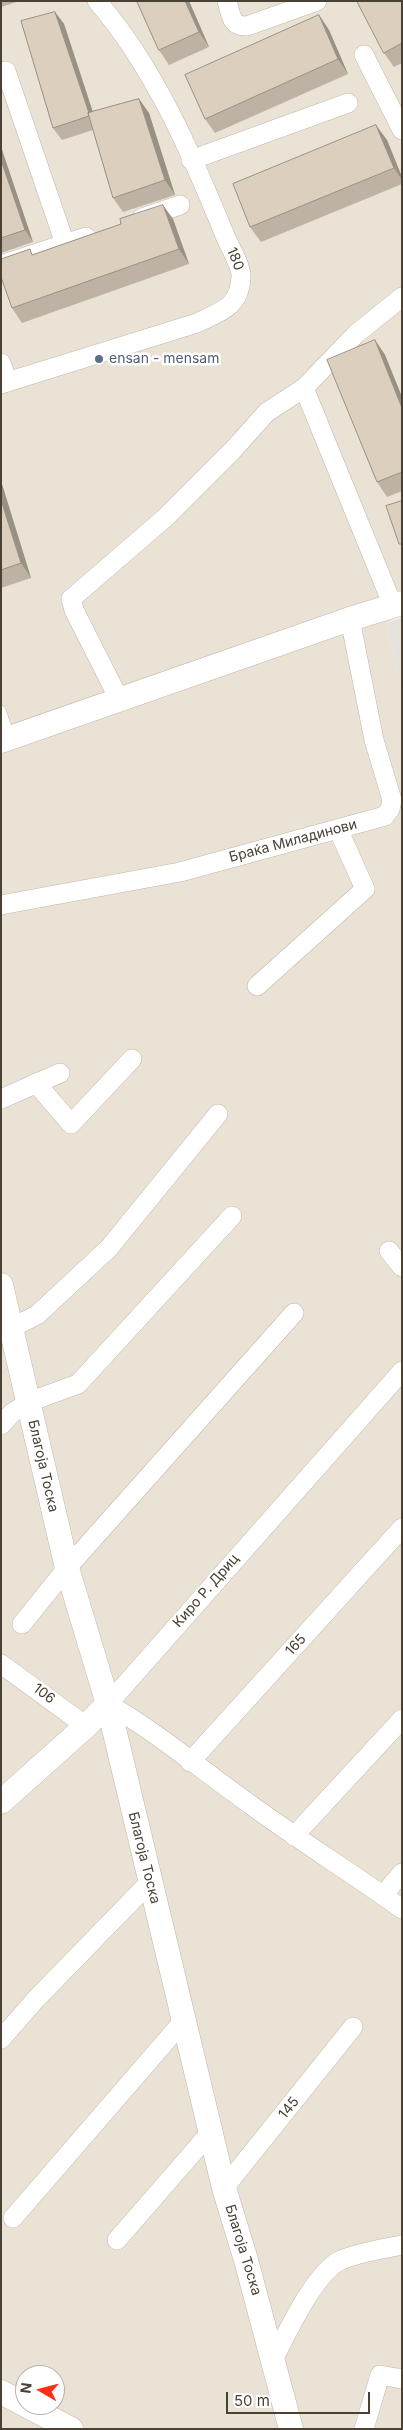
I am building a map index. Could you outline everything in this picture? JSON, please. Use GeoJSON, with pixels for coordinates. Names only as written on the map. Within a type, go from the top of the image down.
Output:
{"type":"FeatureCollection","features":[{"type":"Feature","properties":{"kind":"street","name":"180"},"geometry":{"type":"LineString","coordinates":[[4,383],[197,323],[228,309],[237,295],[242,276],[191,160],[148,75],[114,21],[97,1]]}},
{"type":"Feature","properties":{"kind":"street"},"geometry":{"type":"LineString","coordinates":[[227,1],[232,22],[238,26],[248,26],[317,1]]}},
{"type":"Feature","properties":{"kind":"street"},"geometry":{"type":"LineString","coordinates":[[364,54],[402,130]]}},
{"type":"Feature","properties":{"kind":"street"},"geometry":{"type":"LineString","coordinates":[[6,71],[65,244]]}},
{"type":"Feature","properties":{"kind":"street"},"geometry":{"type":"LineString","coordinates":[[191,160],[348,103]]}},
{"type":"Feature","properties":{"kind":"street"},"geometry":{"type":"LineString","coordinates":[[127,223],[180,205]]}},
{"type":"Feature","properties":{"kind":"street"},"geometry":{"type":"LineString","coordinates":[[1,264],[100,232]]}},
{"type":"Feature","properties":{"kind":"street"},"geometry":{"type":"LineString","coordinates":[[120,701],[74,610],[71,599],[166,517],[232,451],[267,412],[304,388],[356,334],[402,297]]}},
{"type":"Feature","properties":{"kind":"street"},"geometry":{"type":"LineString","coordinates":[[1,363],[4,383]]}},
{"type":"Feature","properties":{"kind":"street"},"geometry":{"type":"LineString","coordinates":[[6,739],[120,701],[350,619],[397,605],[304,388]]}},
{"type":"Feature","properties":{"kind":"street","name":"Браќа Миладинови"},"geometry":{"type":"LineString","coordinates":[[1,905],[180,872],[385,816],[390,809],[392,800],[374,740],[350,619]]}},
{"type":"Feature","properties":{"kind":"street"},"geometry":{"type":"LineString","coordinates":[[258,986],[365,889],[338,829]]}},
{"type":"Feature","properties":{"kind":"street"},"geometry":{"type":"LineString","coordinates":[[36,1084],[71,1124],[132,1059]]}},
{"type":"Feature","properties":{"kind":"street"},"geometry":{"type":"LineString","coordinates":[[1,1099],[60,1073]]}},
{"type":"Feature","properties":{"kind":"street"},"geometry":{"type":"LineString","coordinates":[[11,1328],[37,1315],[109,1248],[218,1114]]}},
{"type":"Feature","properties":{"kind":"street"},"geometry":{"type":"LineString","coordinates":[[1,1425],[12,1413],[29,1402],[78,1384],[232,1216]]}},
{"type":"Feature","properties":{"kind":"street"},"geometry":{"type":"LineString","coordinates":[[388,1251],[402,1267]]}},
{"type":"Feature","properties":{"kind":"street","name":"Благоја Тоска"},"geometry":{"type":"LineString","coordinates":[[1,1286],[67,1568],[108,1704],[210,2133],[224,2188],[274,2358],[291,2429]]}},
{"type":"Feature","properties":{"kind":"street"},"geometry":{"type":"LineString","coordinates":[[22,1624],[67,1568],[294,1313]]}},
{"type":"Feature","properties":{"kind":"street","name":"Киро Р. Дриц"},"geometry":{"type":"LineString","coordinates":[[1,1802],[108,1704],[402,1371]]}},
{"type":"Feature","properties":{"kind":"street","name":"165"},"geometry":{"type":"LineString","coordinates":[[190,1762],[402,1528]]}},
{"type":"Feature","properties":{"kind":"street","name":"106"},"geometry":{"type":"LineString","coordinates":[[1,1664],[86,1726]]}},
{"type":"Feature","properties":{"kind":"street"},"geometry":{"type":"LineString","coordinates":[[108,1704],[140,1723],[190,1762],[294,1836],[402,1909]]}},
{"type":"Feature","properties":{"kind":"street"},"geometry":{"type":"LineString","coordinates":[[294,1836],[402,1719]]}},
{"type":"Feature","properties":{"kind":"street"},"geometry":{"type":"LineString","coordinates":[[383,1895],[402,1873]]}},
{"type":"Feature","properties":{"kind":"street"},"geometry":{"type":"LineString","coordinates":[[1,2039],[36,1999],[150,1882]]}},
{"type":"Feature","properties":{"kind":"street"},"geometry":{"type":"LineString","coordinates":[[13,2218],[184,2019]]}},
{"type":"Feature","properties":{"kind":"street","name":"145"},"geometry":{"type":"LineString","coordinates":[[224,2188],[353,2027]]}},
{"type":"Feature","properties":{"kind":"street"},"geometry":{"type":"LineString","coordinates":[[117,2240],[210,2133]]}},
{"type":"Feature","properties":{"kind":"street"},"geometry":{"type":"LineString","coordinates":[[274,2358],[305,2300],[323,2276],[340,2260],[402,2246]]}},
{"type":"Feature","properties":{"kind":"street"},"geometry":{"type":"LineString","coordinates":[[364,2429],[380,2375],[402,2379]]}},
{"type":"Feature","properties":{"kind":"street"},"geometry":{"type":"LineString","coordinates":[[1,2392],[71,2429]]}},
{"type":"Feature","properties":{"kind":"lane"},"geometry":{"type":"LineString","coordinates":[[1,710],[6,739]]}},
{"type":"Feature","properties":{"kind":"shaded area"},"geometry":{"type":"Polygon","coordinates":[[[1,1],[402,1],[402,614],[386,623],[402,692],[402,2429],[1,2429],[1,1]]]}},
{"type":"Feature","properties":{"kind":"shaded area"},"geometry":{"type":"Polygon","coordinates":[[[402,618],[402,692],[386,623],[402,618]]]}},
{"type":"Feature","properties":{"kind":"building"},"geometry":{"type":"Polygon","coordinates":[[[137,1],[185,1],[199,32],[159,50],[137,1]]]}},
{"type":"Feature","properties":{"kind":"building"},"geometry":{"type":"Polygon","coordinates":[[[357,1],[402,1],[402,43],[384,53],[357,1]]]}},
{"type":"Feature","properties":{"kind":"building"},"geometry":{"type":"Polygon","coordinates":[[[55,12],[89,116],[53,128],[21,21],[55,12]]]}},
{"type":"Feature","properties":{"kind":"building"},"geometry":{"type":"Polygon","coordinates":[[[319,15],[338,59],[205,119],[185,75],[319,15]]]}},
{"type":"Feature","properties":{"kind":"building"},"geometry":{"type":"Polygon","coordinates":[[[139,99],[165,180],[113,198],[88,113],[139,99]]]}},
{"type":"Feature","properties":{"kind":"building"},"geometry":{"type":"Polygon","coordinates":[[[376,125],[394,168],[250,227],[233,184],[376,125]]]}},
{"type":"Feature","properties":{"kind":"building"},"geometry":{"type":"Polygon","coordinates":[[[1,160],[25,230],[1,238],[1,160]]]}},
{"type":"Feature","properties":{"kind":"building"},"geometry":{"type":"Polygon","coordinates":[[[163,205],[179,249],[12,308],[1,277],[1,259],[30,249],[32,255],[121,224],[120,219],[163,205]]]}},
{"type":"Feature","properties":{"kind":"building"},"geometry":{"type":"Polygon","coordinates":[[[375,340],[402,408],[402,472],[377,482],[327,360],[375,340]]]}},
{"type":"Feature","properties":{"kind":"building"},"geometry":{"type":"Polygon","coordinates":[[[1,500],[21,563],[1,570],[1,500]]]}},
{"type":"Feature","properties":{"kind":"building"},"geometry":{"type":"Polygon","coordinates":[[[402,501],[402,544],[399,544],[386,506],[402,501]]]}},
{"type":"Feature","properties":{"kind":"place","name":"ensan - mensam"},"geometry":{"type":"Point","coordinates":[99,359]}}]}
